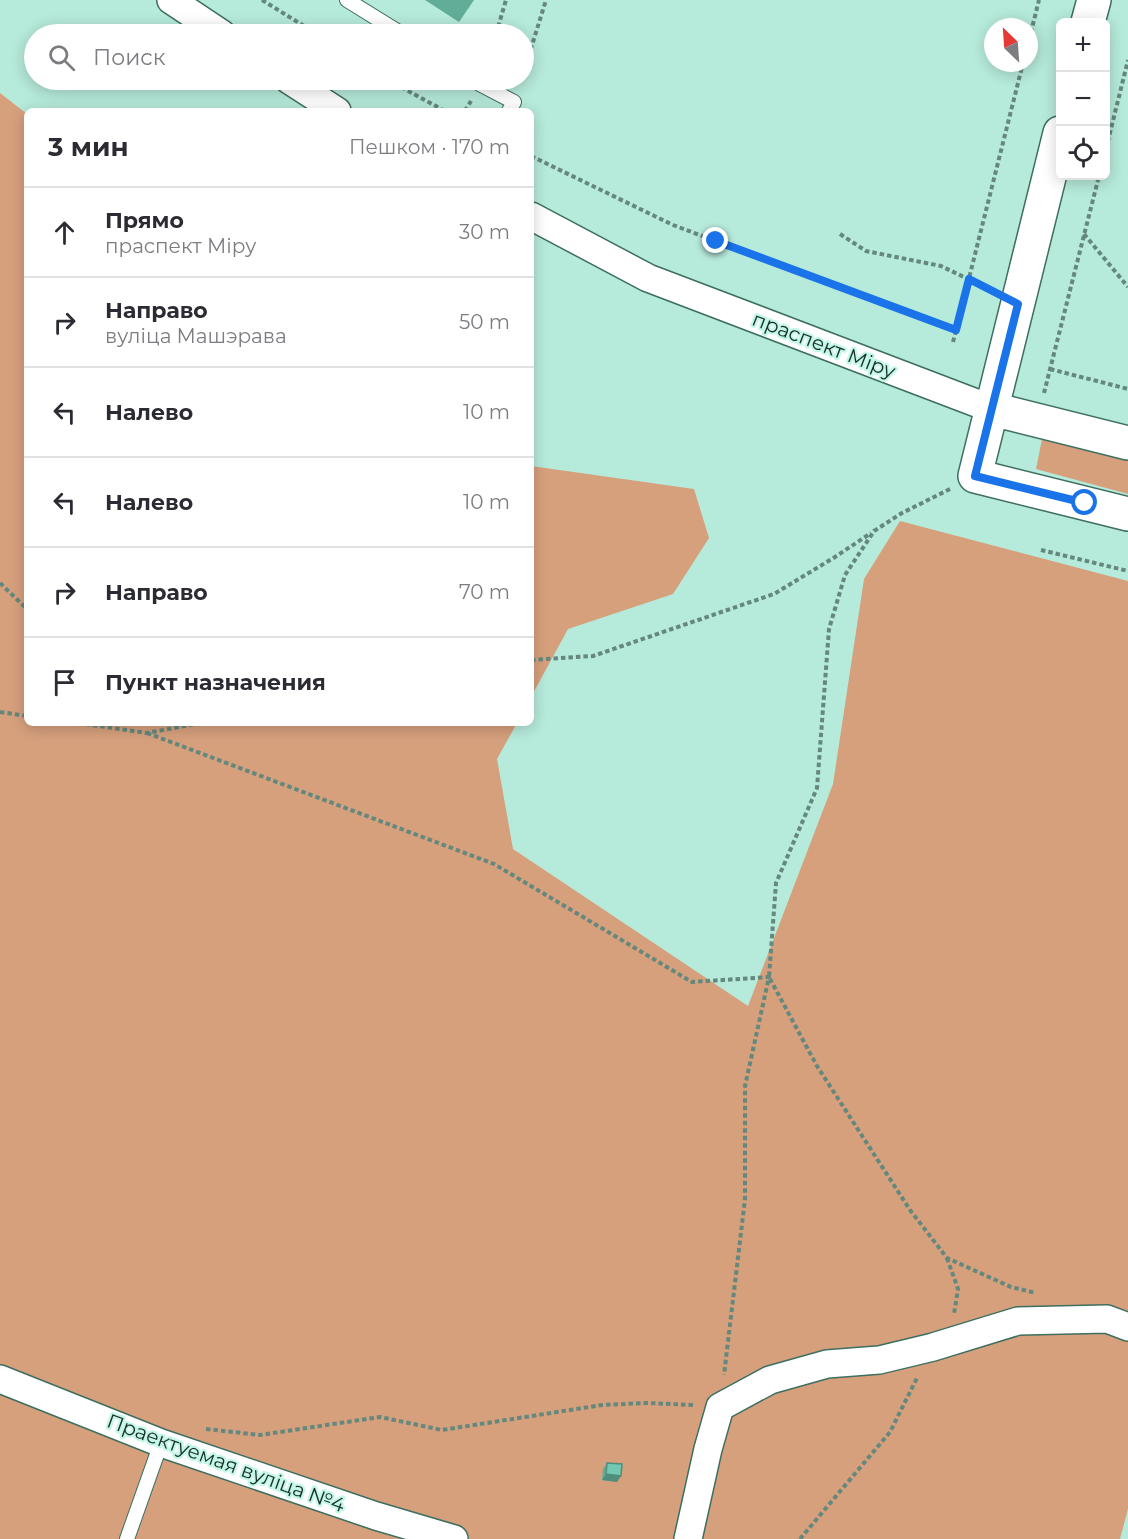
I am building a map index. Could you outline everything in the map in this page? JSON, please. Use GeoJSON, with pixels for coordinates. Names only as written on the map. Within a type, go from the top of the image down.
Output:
{"type":"FeatureCollection","features":[{"type":"Feature","properties":{"kind":"street"},"geometry":{"type":"LineString","coordinates":[[171,0],[207,24]]}},
{"type":"Feature","properties":{"kind":"street"},"geometry":{"type":"LineString","coordinates":[[1089,18],[1094,0]]}},
{"type":"Feature","properties":{"kind":"street"},"geometry":{"type":"LineString","coordinates":[[305,90],[333,108]]}},
{"type":"Feature","properties":{"kind":"street"},"geometry":{"type":"LineString","coordinates":[[1056,150],[975,476],[1128,514]]}},
{"type":"Feature","properties":{"kind":"street","name":"праспект Міру"},"geometry":{"type":"LineString","coordinates":[[534,218],[648,278],[992,409],[1128,443]]}},
{"type":"Feature","properties":{"kind":"street"},"geometry":{"type":"LineString","coordinates":[[688,1539],[720,1407],[770,1380],[827,1364],[879,1360],[933,1347],[1018,1321],[1107,1319],[1128,1327]]}},
{"type":"Feature","properties":{"kind":"street","name":"Праектуемая вуліца №4"},"geometry":{"type":"LineString","coordinates":[[0,1380],[161,1443],[376,1516],[454,1539]]}},
{"type":"Feature","properties":{"kind":"lane"},"geometry":{"type":"LineString","coordinates":[[347,0],[386,24]]}},
{"type":"Feature","properties":{"kind":"lane"},"geometry":{"type":"LineString","coordinates":[[491,90],[514,102],[511,108]]}},
{"type":"Feature","properties":{"kind":"lane"},"geometry":{"type":"LineString","coordinates":[[127,1539],[161,1443]]}},
{"type":"Feature","properties":{"kind":"path"},"geometry":{"type":"LineString","coordinates":[[262,0],[301,24]]}},
{"type":"Feature","properties":{"kind":"path"},"geometry":{"type":"LineString","coordinates":[[499,24],[506,0]]}},
{"type":"Feature","properties":{"kind":"path"},"geometry":{"type":"LineString","coordinates":[[534,39],[546,0]]}},
{"type":"Feature","properties":{"kind":"path"},"geometry":{"type":"LineString","coordinates":[[1034,18],[1039,0]]}},
{"type":"Feature","properties":{"kind":"path"},"geometry":{"type":"LineString","coordinates":[[1110,133],[1128,60]]}},
{"type":"Feature","properties":{"kind":"path"},"geometry":{"type":"LineString","coordinates":[[953,342],[1021,72]]}},
{"type":"Feature","properties":{"kind":"path"},"geometry":{"type":"LineString","coordinates":[[406,90],[439,108]]}},
{"type":"Feature","properties":{"kind":"path"},"geometry":{"type":"LineString","coordinates":[[534,157],[673,225],[956,330]]}},
{"type":"Feature","properties":{"kind":"path"},"geometry":{"type":"LineString","coordinates":[[1098,180],[1050,369],[1128,389]]}},
{"type":"Feature","properties":{"kind":"path"},"geometry":{"type":"LineString","coordinates":[[840,234],[866,251],[941,266],[1018,304]]}},
{"type":"Feature","properties":{"kind":"path"},"geometry":{"type":"LineString","coordinates":[[1084,234],[1128,287]]}},
{"type":"Feature","properties":{"kind":"path"},"geometry":{"type":"LineString","coordinates":[[534,660],[593,656],[774,594],[902,513],[975,476]]}},
{"type":"Feature","properties":{"kind":"path"},"geometry":{"type":"LineString","coordinates":[[202,1428],[260,1435],[380,1417],[442,1430],[602,1405],[647,1403],[720,1407],[745,1199],[745,1086],[769,977],[776,883],[817,788],[829,629],[845,575],[874,531]]}},
{"type":"Feature","properties":{"kind":"path"},"geometry":{"type":"LineString","coordinates":[[1041,550],[1128,571]]}},
{"type":"Feature","properties":{"kind":"path"},"geometry":{"type":"LineString","coordinates":[[0,584],[24,606]]}},
{"type":"Feature","properties":{"kind":"path"},"geometry":{"type":"LineString","coordinates":[[0,712],[24,716]]}},
{"type":"Feature","properties":{"kind":"path"},"geometry":{"type":"LineString","coordinates":[[99,726],[147,733],[494,864],[692,982],[769,977]]}},
{"type":"Feature","properties":{"kind":"path"},"geometry":{"type":"LineString","coordinates":[[147,733],[185,726]]}},
{"type":"Feature","properties":{"kind":"path"},"geometry":{"type":"LineString","coordinates":[[769,977],[817,1066],[910,1210],[946,1257],[958,1289],[953,1318],[933,1347],[890,1432],[800,1539]]}},
{"type":"Feature","properties":{"kind":"path"},"geometry":{"type":"LineString","coordinates":[[946,1257],[1011,1287],[1041,1294]]}},
{"type":"Feature","properties":{"kind":"shaded area"},"geometry":{"type":"Polygon","coordinates":[[[0,93],[24,112],[24,726],[515,726],[497,759],[513,849],[748,1006],[833,784],[864,579],[900,521],[1128,581],[1128,1509],[1120,1539],[0,1539],[0,93]]]}},
{"type":"Feature","properties":{"kind":"shaded area"},"geometry":{"type":"Polygon","coordinates":[[[1042,439],[1128,461],[1128,494],[1036,469],[1042,439]]]}},
{"type":"Feature","properties":{"kind":"shaded area"},"geometry":{"type":"Polygon","coordinates":[[[534,466],[694,489],[709,538],[673,594],[568,629],[534,691],[534,466]]]}},
{"type":"Feature","properties":{"kind":"building"},"geometry":{"type":"Polygon","coordinates":[[[607,1463],[622,1464],[621,1476],[606,1474],[607,1463]]]}},
{"type":"Feature","properties":{"kind":"route"},"geometry":{"type":"LineString","coordinates":[[716,241],[956,330],[969,279],[1018,304],[975,476],[1085,503]]}}]}
